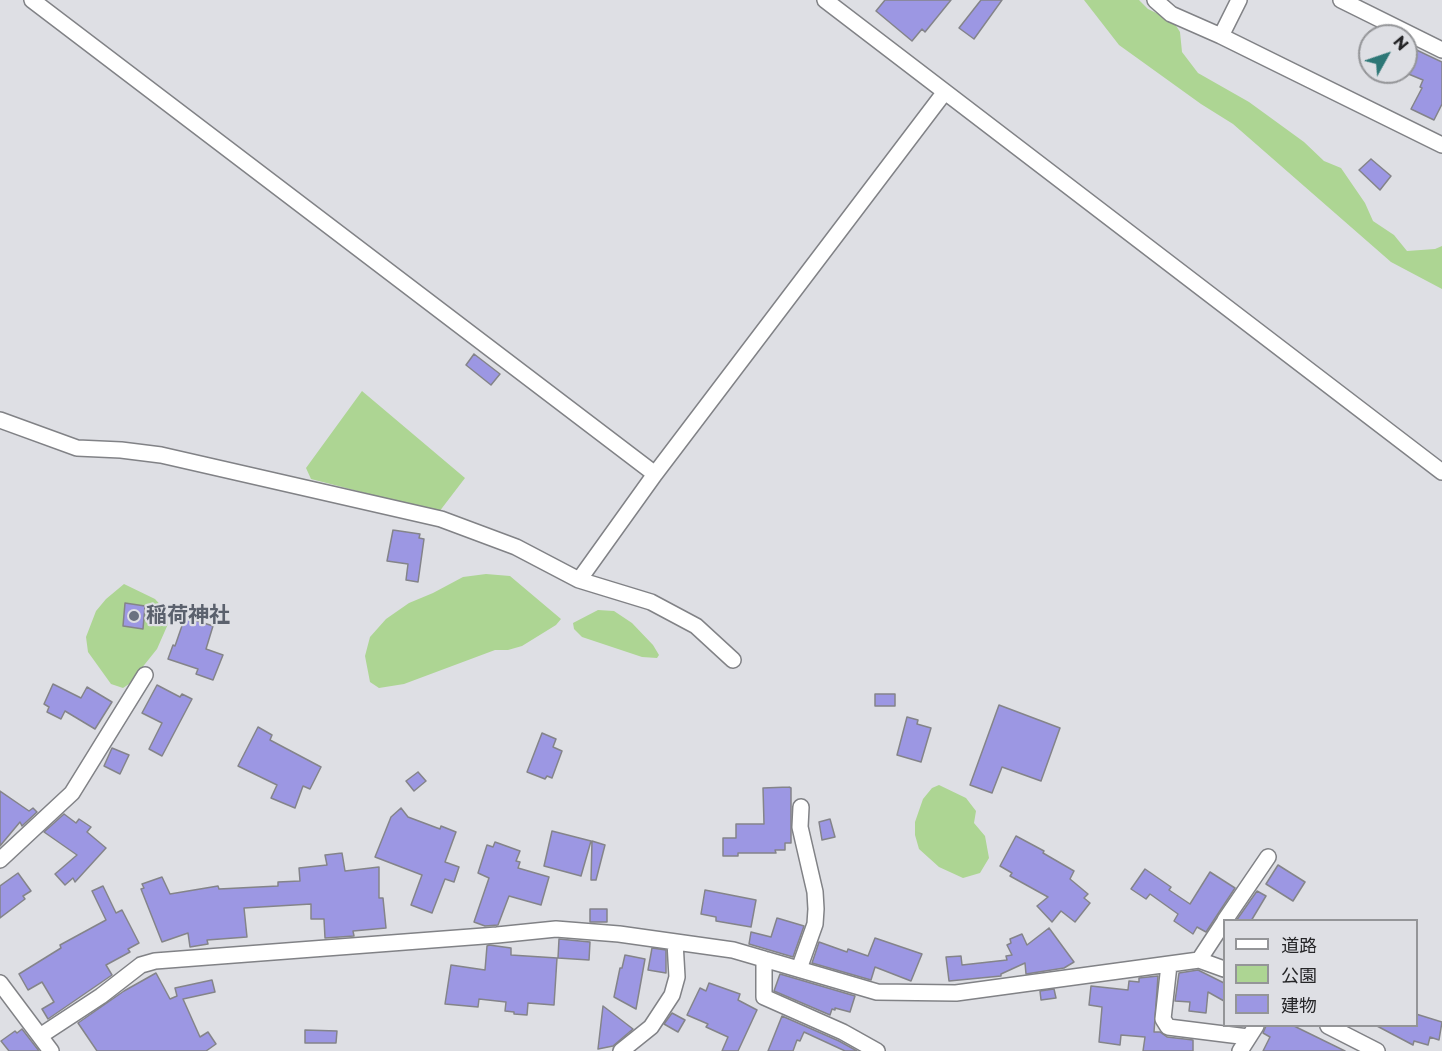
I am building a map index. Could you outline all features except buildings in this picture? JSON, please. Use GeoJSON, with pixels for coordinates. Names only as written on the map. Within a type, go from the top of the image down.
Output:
{"type":"FeatureCollection","features":[{"type":"Feature","properties":{"kind":"street"},"geometry":{"type":"LineString","coordinates":[[32,0],[655,474]]}},
{"type":"Feature","properties":{"kind":"street"},"geometry":{"type":"LineString","coordinates":[[825,0],[1442,472]]}},
{"type":"Feature","properties":{"kind":"street"},"geometry":{"type":"LineString","coordinates":[[1155,0],[1171,14],[1442,144]]}},
{"type":"Feature","properties":{"kind":"street"},"geometry":{"type":"LineString","coordinates":[[1221,36],[1239,0]]}},
{"type":"Feature","properties":{"kind":"street"},"geometry":{"type":"LineString","coordinates":[[1341,0],[1442,50]]}},
{"type":"Feature","properties":{"kind":"street"},"geometry":{"type":"LineString","coordinates":[[579,580],[655,474],[944,93]]}},
{"type":"Feature","properties":{"kind":"street"},"geometry":{"type":"LineString","coordinates":[[0,420],[77,448],[161,455],[441,519],[516,547],[579,580],[651,602],[696,626],[733,660]]}},
{"type":"Feature","properties":{"kind":"street"},"geometry":{"type":"LineString","coordinates":[[0,860],[72,793],[145,675]]}},
{"type":"Feature","properties":{"kind":"street"},"geometry":{"type":"LineString","coordinates":[[799,969],[815,924],[816,909],[815,892],[800,827],[801,807]]}},
{"type":"Feature","properties":{"kind":"street"},"geometry":{"type":"LineString","coordinates":[[1226,919],[1268,857]]}},
{"type":"Feature","properties":{"kind":"street"},"geometry":{"type":"LineString","coordinates":[[1199,960],[1223,924]]}},
{"type":"Feature","properties":{"kind":"street"},"geometry":{"type":"LineString","coordinates":[[40,1036],[101,996],[141,964],[155,961],[556,929],[619,934],[733,950],[877,992],[956,993],[1199,960],[1223,969]]}},
{"type":"Feature","properties":{"kind":"street"},"geometry":{"type":"LineString","coordinates":[[621,1051],[651,1027],[672,995],[677,977],[675,942]]}},
{"type":"Feature","properties":{"kind":"street"},"geometry":{"type":"LineString","coordinates":[[764,959],[764,997],[843,1032],[878,1051]]}},
{"type":"Feature","properties":{"kind":"street"},"geometry":{"type":"LineString","coordinates":[[1169,965],[1163,1019],[1168,1028],[1252,1032],[1240,1051]]}},
{"type":"Feature","properties":{"kind":"street"},"geometry":{"type":"LineString","coordinates":[[0,983],[51,1051]]}},
{"type":"Feature","properties":{"kind":"street"},"geometry":{"type":"LineString","coordinates":[[1330,1027],[1377,1051]]}},
{"type":"Feature","properties":{"kind":"green space"},"geometry":{"type":"Polygon","coordinates":[[[1084,0],[1139,0],[1148,9],[1173,21],[1180,32],[1182,52],[1198,73],[1249,102],[1304,142],[1324,161],[1341,168],[1365,203],[1373,221],[1394,235],[1407,251],[1435,249],[1442,246],[1442,289],[1391,262],[1233,124],[1119,45],[1084,0]]]}},
{"type":"Feature","properties":{"kind":"green space"},"geometry":{"type":"Polygon","coordinates":[[[362,391],[465,478],[439,512],[311,479],[306,468],[362,391]]]}},
{"type":"Feature","properties":{"kind":"green space"},"geometry":{"type":"Polygon","coordinates":[[[486,574],[510,576],[561,619],[556,625],[522,646],[508,650],[495,650],[404,684],[379,688],[370,682],[365,656],[370,637],[386,619],[409,603],[463,577],[486,574]]]}},
{"type":"Feature","properties":{"kind":"green space"},"geometry":{"type":"Polygon","coordinates":[[[124,584],[155,599],[166,611],[168,624],[157,649],[129,684],[123,688],[111,684],[88,652],[86,637],[96,611],[124,584]]]}},
{"type":"Feature","properties":{"kind":"green space"},"geometry":{"type":"Polygon","coordinates":[[[598,610],[614,611],[632,623],[653,645],[659,655],[657,658],[642,657],[582,637],[574,629],[573,623],[598,610]]]}},
{"type":"Feature","properties":{"kind":"green space"},"geometry":{"type":"Polygon","coordinates":[[[939,785],[966,798],[976,811],[974,823],[985,836],[989,858],[980,873],[963,878],[939,867],[919,849],[915,835],[915,822],[923,799],[932,788],[939,785]]]}},
{"type":"Feature","properties":{"kind":"place","name":"稲荷神社"},"geometry":{"type":"Point","coordinates":[134,616]}}]}
